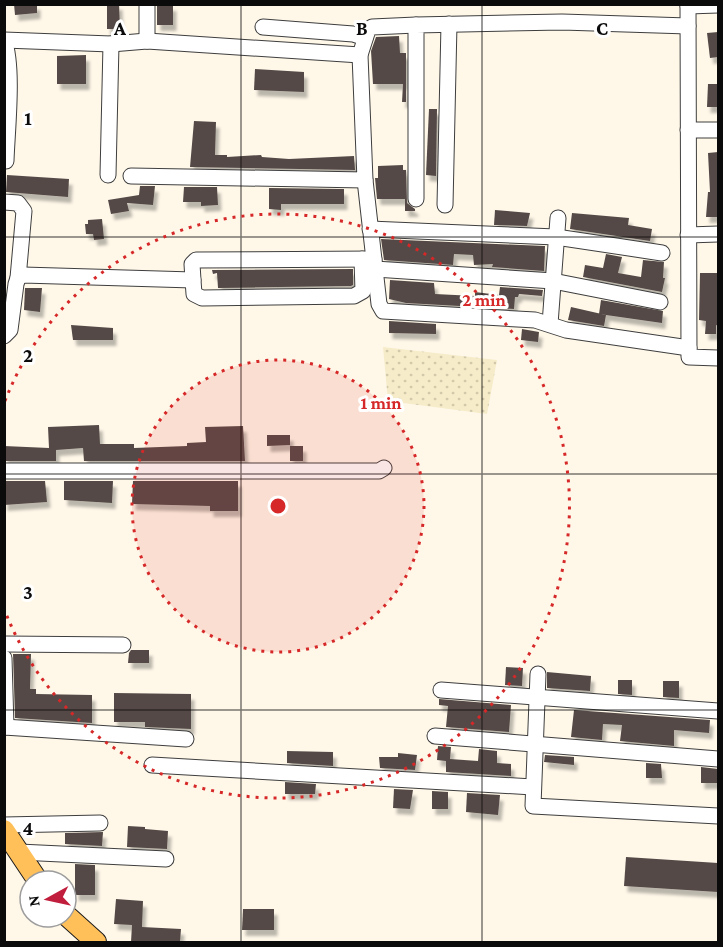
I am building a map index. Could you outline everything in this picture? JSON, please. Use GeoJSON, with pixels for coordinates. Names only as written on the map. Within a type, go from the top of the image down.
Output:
{"type":"FeatureCollection","features":[{"type":"Feature","properties":{"kind":"main road"},"geometry":{"type":"LineString","coordinates":[[4,827],[30,869]]}},
{"type":"Feature","properties":{"kind":"main road"},"geometry":{"type":"LineString","coordinates":[[78,926],[96,942]]}},
{"type":"Feature","properties":{"kind":"street"},"geometry":{"type":"LineString","coordinates":[[147,4],[147,41]]}},
{"type":"Feature","properties":{"kind":"street"},"geometry":{"type":"LineString","coordinates":[[718,5],[688,5],[688,357],[718,358]]}},
{"type":"Feature","properties":{"kind":"street"},"geometry":{"type":"LineString","coordinates":[[688,26],[562,22],[372,27],[368,30],[360,56],[370,263],[379,304],[383,311],[535,320],[566,330],[689,348]]}},
{"type":"Feature","properties":{"kind":"street"},"geometry":{"type":"LineString","coordinates":[[445,205],[449,24]]}},
{"type":"Feature","properties":{"kind":"street"},"geometry":{"type":"LineString","coordinates":[[416,25],[416,199]]}},
{"type":"Feature","properties":{"kind":"street"},"geometry":{"type":"LineString","coordinates":[[263,27],[353,34],[365,38]]}},
{"type":"Feature","properties":{"kind":"street"},"geometry":{"type":"LineString","coordinates":[[6,161],[9,73],[8,48],[4,40],[111,44],[147,41],[360,56]]}},
{"type":"Feature","properties":{"kind":"street"},"geometry":{"type":"LineString","coordinates":[[108,175],[111,44]]}},
{"type":"Feature","properties":{"kind":"street"},"geometry":{"type":"LineString","coordinates":[[688,130],[718,130]]}},
{"type":"Feature","properties":{"kind":"street"},"geometry":{"type":"LineString","coordinates":[[132,176],[365,180]]}},
{"type":"Feature","properties":{"kind":"street"},"geometry":{"type":"LineString","coordinates":[[4,202],[18,203],[24,211],[18,278],[10,330],[4,336]]}},
{"type":"Feature","properties":{"kind":"street"},"geometry":{"type":"LineString","coordinates":[[550,324],[558,218]]}},
{"type":"Feature","properties":{"kind":"street"},"geometry":{"type":"LineString","coordinates":[[370,229],[556,237],[662,253]]}},
{"type":"Feature","properties":{"kind":"street"},"geometry":{"type":"LineString","coordinates":[[688,235],[718,234]]}},
{"type":"Feature","properties":{"kind":"street"},"geometry":{"type":"LineString","coordinates":[[370,263],[363,291],[354,296],[202,298],[194,294],[192,264],[196,260],[370,263],[553,281],[660,302]]}},
{"type":"Feature","properties":{"kind":"street"},"geometry":{"type":"LineString","coordinates":[[18,278],[29,274],[193,280]]}},
{"type":"Feature","properties":{"kind":"street"},"geometry":{"type":"LineString","coordinates":[[4,471],[379,471],[384,468]]}},
{"type":"Feature","properties":{"kind":"street"},"geometry":{"type":"LineString","coordinates":[[4,644],[123,645]]}},
{"type":"Feature","properties":{"kind":"street"},"geometry":{"type":"LineString","coordinates":[[4,658],[5,727],[186,739]]}},
{"type":"Feature","properties":{"kind":"street"},"geometry":{"type":"LineString","coordinates":[[538,674],[533,806],[718,816]]}},
{"type":"Feature","properties":{"kind":"street"},"geometry":{"type":"LineString","coordinates":[[441,690],[718,711]]}},
{"type":"Feature","properties":{"kind":"street"},"geometry":{"type":"LineString","coordinates":[[435,736],[718,759]]}},
{"type":"Feature","properties":{"kind":"street"},"geometry":{"type":"LineString","coordinates":[[152,765],[534,787]]}},
{"type":"Feature","properties":{"kind":"street"},"geometry":{"type":"LineString","coordinates":[[4,827],[100,823]]}},
{"type":"Feature","properties":{"kind":"street"},"geometry":{"type":"LineString","coordinates":[[19,852],[166,859]]}},
{"type":"Feature","properties":{"kind":"shaded area"},"geometry":{"type":"Polygon","coordinates":[[[383,347],[497,360],[487,414],[388,401],[383,347]]]}},
{"type":"Feature","properties":{"kind":"building"},"geometry":{"type":"Polygon","coordinates":[[[14,4],[37,4],[37,13],[15,15],[14,4]]]}},
{"type":"Feature","properties":{"kind":"building"},"geometry":{"type":"Polygon","coordinates":[[[107,4],[119,4],[120,29],[107,29],[107,4]]]}},
{"type":"Feature","properties":{"kind":"building"},"geometry":{"type":"Polygon","coordinates":[[[157,5],[173,5],[173,25],[157,25],[157,5]]]}},
{"type":"Feature","properties":{"kind":"building"},"geometry":{"type":"Polygon","coordinates":[[[718,32],[718,57],[710,58],[707,33],[718,32]]]}},
{"type":"Feature","properties":{"kind":"building"},"geometry":{"type":"Polygon","coordinates":[[[399,36],[400,53],[406,53],[406,102],[402,102],[403,84],[373,84],[371,51],[376,37],[399,36]]]}},
{"type":"Feature","properties":{"kind":"building"},"geometry":{"type":"Polygon","coordinates":[[[86,55],[86,84],[57,84],[57,56],[86,55]]]}},
{"type":"Feature","properties":{"kind":"building"},"geometry":{"type":"Polygon","coordinates":[[[255,69],[304,72],[304,92],[254,90],[255,69]]]}},
{"type":"Feature","properties":{"kind":"building"},"geometry":{"type":"Polygon","coordinates":[[[708,84],[718,84],[718,107],[707,107],[708,84]]]}},
{"type":"Feature","properties":{"kind":"building"},"geometry":{"type":"Polygon","coordinates":[[[429,109],[437,109],[436,176],[426,175],[429,109]]]}},
{"type":"Feature","properties":{"kind":"building"},"geometry":{"type":"Polygon","coordinates":[[[194,121],[216,122],[215,155],[227,155],[227,157],[261,155],[262,157],[289,159],[354,156],[355,170],[190,167],[194,121]]]}},
{"type":"Feature","properties":{"kind":"building"},"geometry":{"type":"Polygon","coordinates":[[[718,152],[718,217],[706,217],[708,192],[710,192],[708,153],[718,152]]]}},
{"type":"Feature","properties":{"kind":"building"},"geometry":{"type":"Polygon","coordinates":[[[403,165],[403,170],[406,170],[407,203],[415,211],[405,211],[405,199],[377,199],[375,178],[378,178],[378,166],[403,165]]]}},
{"type":"Feature","properties":{"kind":"building"},"geometry":{"type":"Polygon","coordinates":[[[7,175],[69,179],[68,197],[6,192],[7,175]]]}},
{"type":"Feature","properties":{"kind":"building"},"geometry":{"type":"Polygon","coordinates":[[[140,186],[155,186],[153,205],[127,203],[129,211],[111,214],[108,200],[139,195],[140,186]]]}},
{"type":"Feature","properties":{"kind":"building"},"geometry":{"type":"Polygon","coordinates":[[[184,187],[217,187],[218,205],[201,206],[201,202],[183,202],[184,187]]]}},
{"type":"Feature","properties":{"kind":"building"},"geometry":{"type":"Polygon","coordinates":[[[269,188],[344,189],[344,204],[281,204],[281,210],[269,209],[269,188]]]}},
{"type":"Feature","properties":{"kind":"building"},"geometry":{"type":"Polygon","coordinates":[[[495,210],[530,213],[527,226],[494,225],[495,210]]]}},
{"type":"Feature","properties":{"kind":"building"},"geometry":{"type":"Polygon","coordinates":[[[572,213],[629,218],[628,225],[652,229],[650,241],[570,229],[572,213]]]}},
{"type":"Feature","properties":{"kind":"building"},"geometry":{"type":"Polygon","coordinates":[[[102,219],[104,239],[94,240],[93,234],[86,234],[85,224],[88,224],[88,220],[102,219]]]}},
{"type":"Feature","properties":{"kind":"building"},"geometry":{"type":"Polygon","coordinates":[[[381,239],[545,246],[544,271],[492,267],[493,264],[474,265],[473,255],[454,254],[453,265],[384,260],[381,239]]]}},
{"type":"Feature","properties":{"kind":"building"},"geometry":{"type":"Polygon","coordinates":[[[606,254],[622,257],[618,273],[641,277],[643,260],[664,262],[663,278],[665,278],[662,292],[583,277],[585,265],[603,268],[606,254]]]}},
{"type":"Feature","properties":{"kind":"building"},"geometry":{"type":"Polygon","coordinates":[[[353,269],[353,285],[351,286],[218,288],[217,273],[213,274],[212,270],[353,269]]]}},
{"type":"Feature","properties":{"kind":"building"},"geometry":{"type":"Polygon","coordinates":[[[700,273],[718,273],[716,334],[705,334],[706,321],[699,320],[700,273]]]}},
{"type":"Feature","properties":{"kind":"building"},"geometry":{"type":"Polygon","coordinates":[[[390,280],[434,283],[435,294],[475,296],[475,292],[499,295],[500,287],[543,290],[542,296],[519,294],[515,297],[514,309],[406,303],[389,299],[390,280]]]}},
{"type":"Feature","properties":{"kind":"building"},"geometry":{"type":"Polygon","coordinates":[[[25,288],[42,288],[40,312],[24,310],[25,288]]]}},
{"type":"Feature","properties":{"kind":"building"},"geometry":{"type":"Polygon","coordinates":[[[601,300],[663,311],[662,323],[599,314],[601,300]]]}},
{"type":"Feature","properties":{"kind":"building"},"geometry":{"type":"Polygon","coordinates":[[[571,307],[606,315],[604,326],[568,320],[571,307]]]}},
{"type":"Feature","properties":{"kind":"building"},"geometry":{"type":"Polygon","coordinates":[[[389,321],[436,324],[436,334],[389,333],[389,321]]]}},
{"type":"Feature","properties":{"kind":"building"},"geometry":{"type":"Polygon","coordinates":[[[71,325],[113,328],[113,340],[73,340],[71,325]]]}},
{"type":"Feature","properties":{"kind":"building"},"geometry":{"type":"Polygon","coordinates":[[[522,329],[539,332],[538,342],[521,340],[522,329]]]}},
{"type":"Feature","properties":{"kind":"building"},"geometry":{"type":"Polygon","coordinates":[[[99,425],[100,444],[134,444],[134,448],[187,446],[187,443],[206,442],[205,427],[243,426],[245,461],[84,461],[83,448],[56,450],[56,461],[4,461],[4,446],[49,448],[48,427],[99,425]]]}},
{"type":"Feature","properties":{"kind":"building"},"geometry":{"type":"Polygon","coordinates":[[[267,435],[290,435],[290,445],[267,446],[267,435]]]}},
{"type":"Feature","properties":{"kind":"building"},"geometry":{"type":"Polygon","coordinates":[[[290,446],[303,446],[303,461],[290,461],[290,446]]]}},
{"type":"Feature","properties":{"kind":"building"},"geometry":{"type":"Polygon","coordinates":[[[4,481],[45,481],[47,502],[4,505],[4,481]]]}},
{"type":"Feature","properties":{"kind":"building"},"geometry":{"type":"Polygon","coordinates":[[[64,481],[113,481],[112,503],[64,500],[64,481]]]}},
{"type":"Feature","properties":{"kind":"building"},"geometry":{"type":"Polygon","coordinates":[[[133,481],[238,481],[238,511],[210,511],[210,506],[132,504],[133,481]]]}},
{"type":"Feature","properties":{"kind":"building"},"geometry":{"type":"Polygon","coordinates":[[[131,650],[149,650],[149,663],[128,663],[131,650]]]}},
{"type":"Feature","properties":{"kind":"building"},"geometry":{"type":"Polygon","coordinates":[[[13,654],[31,654],[30,689],[36,689],[36,694],[92,695],[92,723],[15,718],[13,654]]]}},
{"type":"Feature","properties":{"kind":"building"},"geometry":{"type":"Polygon","coordinates":[[[506,667],[523,668],[522,686],[505,685],[506,667]]]}},
{"type":"Feature","properties":{"kind":"building"},"geometry":{"type":"Polygon","coordinates":[[[547,672],[591,676],[590,691],[547,688],[547,672]]]}},
{"type":"Feature","properties":{"kind":"building"},"geometry":{"type":"Polygon","coordinates":[[[618,680],[632,680],[632,695],[618,694],[618,680]]]}},
{"type":"Feature","properties":{"kind":"building"},"geometry":{"type":"Polygon","coordinates":[[[663,681],[679,681],[679,698],[663,697],[663,681]]]}},
{"type":"Feature","properties":{"kind":"building"},"geometry":{"type":"Polygon","coordinates":[[[114,693],[191,694],[191,729],[145,727],[145,722],[114,722],[114,693]]]}},
{"type":"Feature","properties":{"kind":"building"},"geometry":{"type":"Polygon","coordinates":[[[439,699],[511,705],[509,732],[446,727],[448,706],[439,705],[439,699]]]}},
{"type":"Feature","properties":{"kind":"building"},"geometry":{"type":"Polygon","coordinates":[[[574,710],[710,720],[709,733],[674,730],[674,746],[620,741],[622,725],[603,724],[602,740],[571,737],[574,710]]]}},
{"type":"Feature","properties":{"kind":"building"},"geometry":{"type":"Polygon","coordinates":[[[438,746],[451,747],[450,759],[478,761],[479,749],[497,751],[497,763],[511,764],[511,776],[446,772],[446,761],[437,760],[438,746]]]}},
{"type":"Feature","properties":{"kind":"building"},"geometry":{"type":"Polygon","coordinates":[[[287,751],[333,752],[333,766],[287,763],[287,751]]]}},
{"type":"Feature","properties":{"kind":"building"},"geometry":{"type":"Polygon","coordinates":[[[398,753],[417,755],[415,770],[380,768],[379,757],[398,757],[398,753]]]}},
{"type":"Feature","properties":{"kind":"building"},"geometry":{"type":"Polygon","coordinates":[[[545,755],[574,757],[574,765],[544,762],[545,755]]]}},
{"type":"Feature","properties":{"kind":"building"},"geometry":{"type":"Polygon","coordinates":[[[646,763],[661,764],[662,778],[646,778],[646,763]]]}},
{"type":"Feature","properties":{"kind":"building"},"geometry":{"type":"Polygon","coordinates":[[[701,767],[718,769],[718,783],[701,783],[701,767]]]}},
{"type":"Feature","properties":{"kind":"building"},"geometry":{"type":"Polygon","coordinates":[[[285,782],[316,784],[315,794],[285,794],[285,782]]]}},
{"type":"Feature","properties":{"kind":"building"},"geometry":{"type":"Polygon","coordinates":[[[394,789],[413,790],[410,809],[393,808],[394,789]]]}},
{"type":"Feature","properties":{"kind":"building"},"geometry":{"type":"Polygon","coordinates":[[[432,791],[448,792],[448,809],[432,809],[432,791]]]}},
{"type":"Feature","properties":{"kind":"building"},"geometry":{"type":"Polygon","coordinates":[[[467,793],[500,795],[498,815],[466,812],[467,793]]]}},
{"type":"Feature","properties":{"kind":"building"},"geometry":{"type":"Polygon","coordinates":[[[128,826],[168,831],[167,849],[127,847],[128,826]]]}},
{"type":"Feature","properties":{"kind":"building"},"geometry":{"type":"Polygon","coordinates":[[[103,832],[102,846],[65,844],[65,833],[103,832]]]}},
{"type":"Feature","properties":{"kind":"building"},"geometry":{"type":"Polygon","coordinates":[[[626,857],[718,863],[718,892],[624,886],[626,857]]]}},
{"type":"Feature","properties":{"kind":"building"},"geometry":{"type":"Polygon","coordinates":[[[75,864],[95,865],[95,895],[78,895],[78,869],[75,869],[75,864]]]}},
{"type":"Feature","properties":{"kind":"building"},"geometry":{"type":"Polygon","coordinates":[[[116,899],[143,901],[142,927],[181,929],[180,942],[131,942],[132,925],[114,924],[116,899]]]}},
{"type":"Feature","properties":{"kind":"building"},"geometry":{"type":"Polygon","coordinates":[[[243,909],[274,909],[274,930],[242,930],[243,909]]]}}]}
